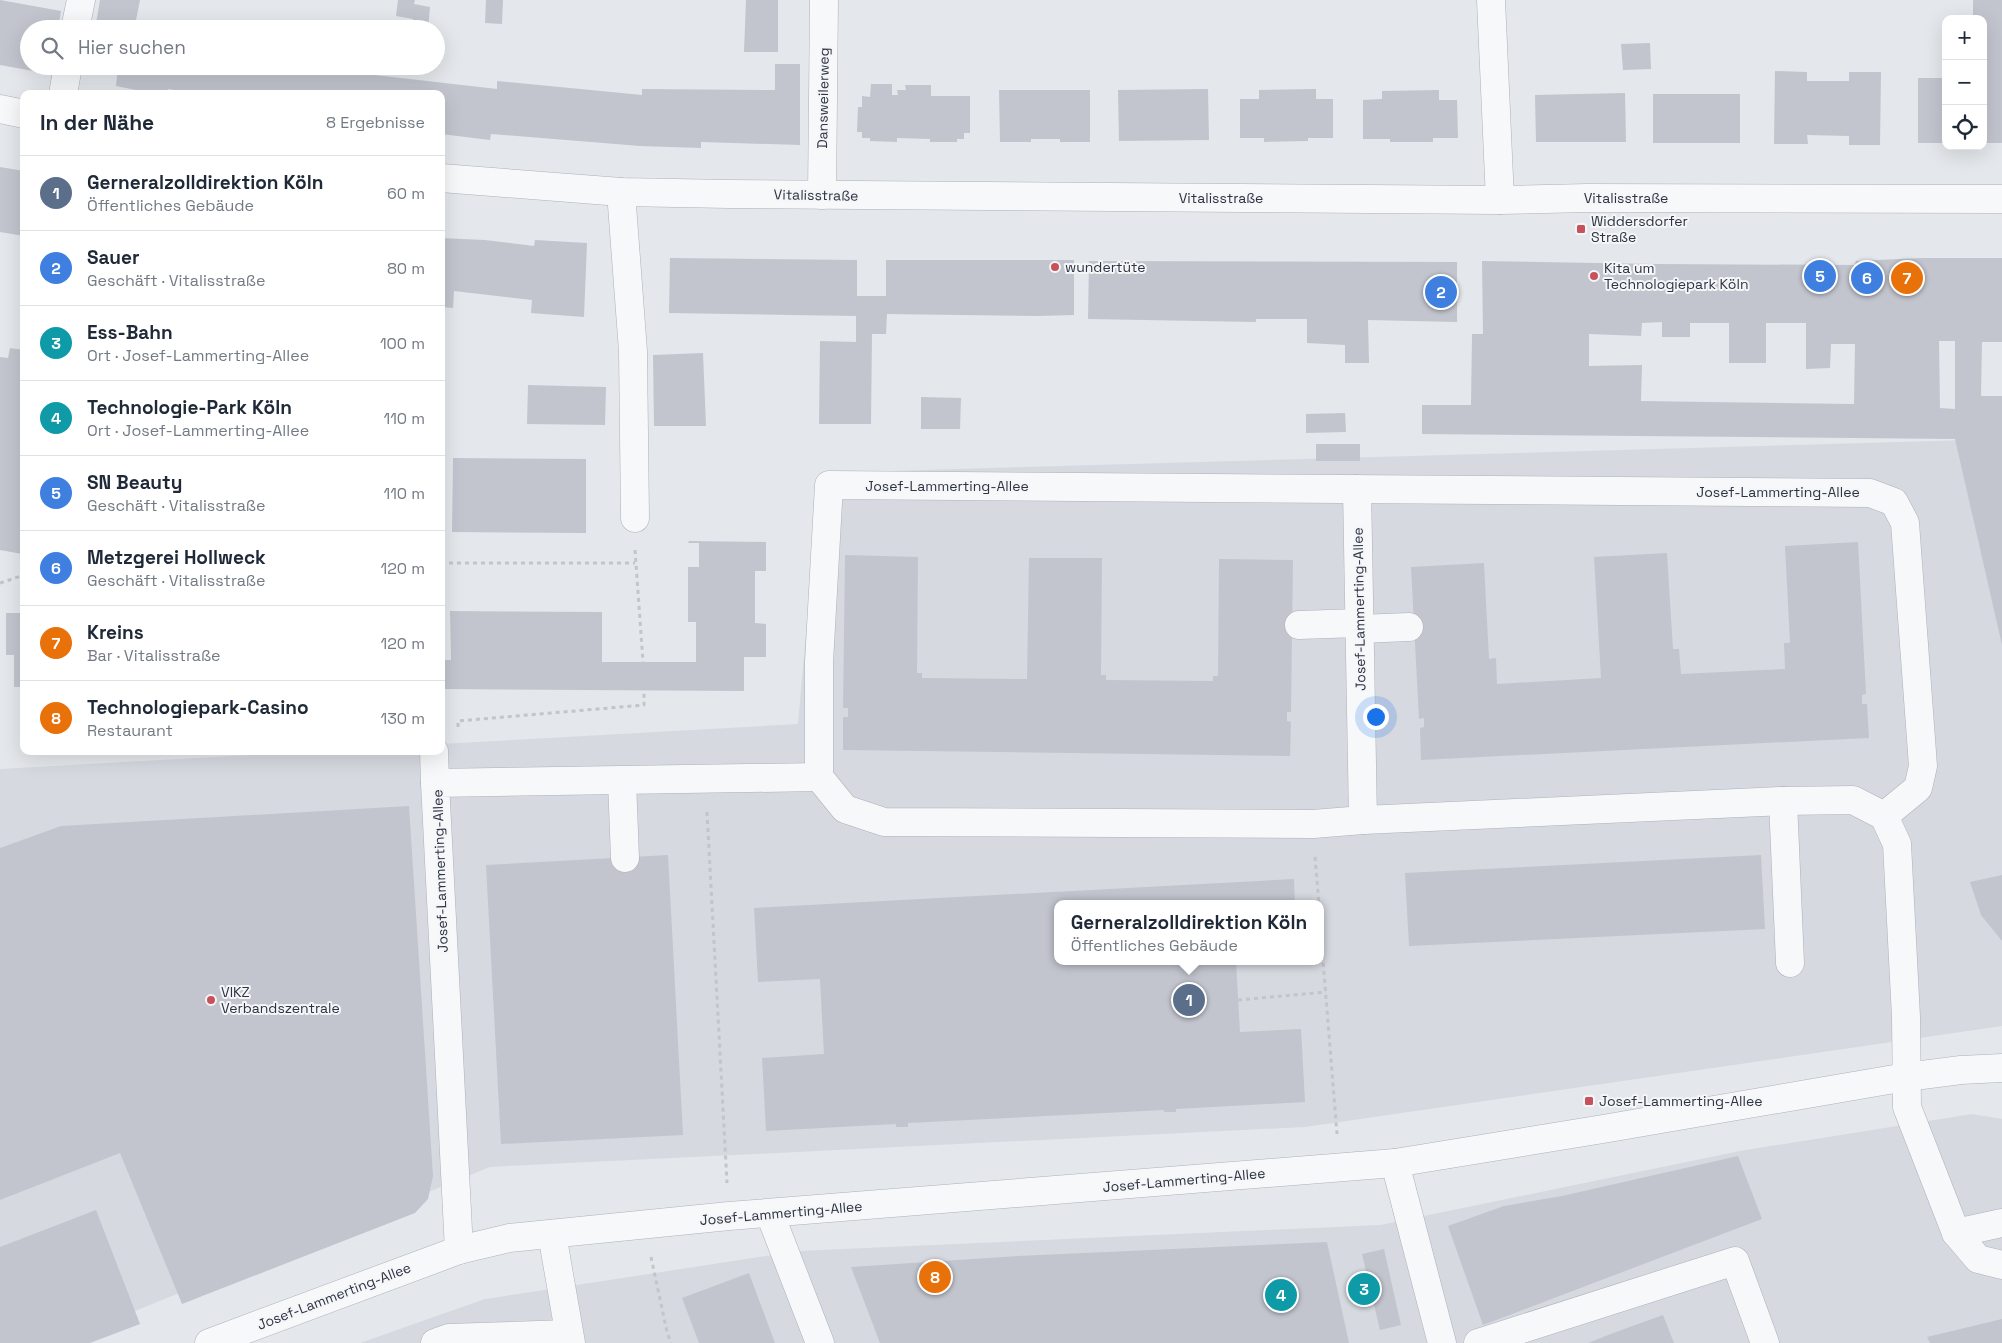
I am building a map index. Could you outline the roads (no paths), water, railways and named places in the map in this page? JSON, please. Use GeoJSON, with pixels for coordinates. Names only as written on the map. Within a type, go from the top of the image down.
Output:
{"type":"FeatureCollection","features":[{"type":"Feature","properties":{"kind":"street"},"geometry":{"type":"LineString","coordinates":[[78,20],[81,0]]}},
{"type":"Feature","properties":{"kind":"street","name":"Dansweilerweg"},"geometry":{"type":"LineString","coordinates":[[822,195],[824,0]]}},
{"type":"Feature","properties":{"kind":"street"},"geometry":{"type":"LineString","coordinates":[[1491,0],[1500,200]]}},
{"type":"Feature","properties":{"kind":"street"},"geometry":{"type":"LineString","coordinates":[[64,90],[66,75]]}},
{"type":"Feature","properties":{"kind":"street"},"geometry":{"type":"LineString","coordinates":[[0,109],[20,113]]}},
{"type":"Feature","properties":{"kind":"street","name":"Vitalisstraße"},"geometry":{"type":"LineString","coordinates":[[445,178],[621,192],[822,195],[1500,200],[1587,198],[2002,199]]}},
{"type":"Feature","properties":{"kind":"street"},"geometry":{"type":"LineString","coordinates":[[621,192],[633,351],[635,518]]}},
{"type":"Feature","properties":{"kind":"street","name":"Josef-Lammerting-Allee"},"geometry":{"type":"LineString","coordinates":[[458,1250],[435,784],[819,777],[819,662],[828,485],[1870,493],[1894,502],[1905,523],[1922,766],[1918,788],[1884,816]]}},
{"type":"Feature","properties":{"kind":"street","name":"Josef-Lammerting-Allee"},"geometry":{"type":"LineString","coordinates":[[1357,489],[1363,820]]}},
{"type":"Feature","properties":{"kind":"street"},"geometry":{"type":"LineString","coordinates":[[1299,625],[1409,627]]}},
{"type":"Feature","properties":{"kind":"street"},"geometry":{"type":"LineString","coordinates":[[434,755],[435,784]]}},
{"type":"Feature","properties":{"kind":"street"},"geometry":{"type":"LineString","coordinates":[[819,777],[845,809],[884,822],[1312,824],[1363,820],[1783,801],[1853,800],[1884,816],[1897,844],[1906,1017],[1907,1107],[1956,1233],[1978,1259],[2002,1265]]}},
{"type":"Feature","properties":{"kind":"street"},"geometry":{"type":"LineString","coordinates":[[622,781],[625,858]]}},
{"type":"Feature","properties":{"kind":"street"},"geometry":{"type":"LineString","coordinates":[[1783,801],[1790,963]]}},
{"type":"Feature","properties":{"kind":"street","name":"Josef-Lammerting-Allee"},"geometry":{"type":"LineString","coordinates":[[209,1343],[458,1250],[509,1238],[728,1216],[1395,1163],[1906,1077],[1961,1070],[2002,1068]]}},
{"type":"Feature","properties":{"kind":"street"},"geometry":{"type":"LineString","coordinates":[[1395,1163],[1442,1343]]}},
{"type":"Feature","properties":{"kind":"street"},"geometry":{"type":"LineString","coordinates":[[770,1214],[820,1343]]}},
{"type":"Feature","properties":{"kind":"street"},"geometry":{"type":"LineString","coordinates":[[1956,1233],[2002,1223]]}},
{"type":"Feature","properties":{"kind":"street"},"geometry":{"type":"LineString","coordinates":[[435,1343],[449,1338],[570,1338],[552,1234]]}},
{"type":"Feature","properties":{"kind":"street"},"geometry":{"type":"LineString","coordinates":[[1478,1343],[1735,1261],[1765,1343]]}},
{"type":"Feature","properties":{"kind":"place","name":"Widdersdorfer Straße"},"geometry":{"type":"Point","coordinates":[1581,229]}},
{"type":"Feature","properties":{"kind":"place","name":"wundertüte"},"geometry":{"type":"Point","coordinates":[1055,267]}},
{"type":"Feature","properties":{"kind":"place","name":"Kita um Technologiepark Köln"},"geometry":{"type":"Point","coordinates":[1594,276]}},
{"type":"Feature","properties":{"kind":"place","name":"SN Beauty"},"geometry":{"type":"Point","coordinates":[1820,276]}},
{"type":"Feature","properties":{"kind":"place","name":"Metzgerei Hollweck"},"geometry":{"type":"Point","coordinates":[1867,278]}},
{"type":"Feature","properties":{"kind":"place","name":"Kreins"},"geometry":{"type":"Point","coordinates":[1907,278]}},
{"type":"Feature","properties":{"kind":"place","name":"Sauer"},"geometry":{"type":"Point","coordinates":[1441,292]}},
{"type":"Feature","properties":{"kind":"place","name":"VIKZ Verbandszentrale"},"geometry":{"type":"Point","coordinates":[211,1000]}},
{"type":"Feature","properties":{"kind":"place","name":"Gerneralzolldirektion Köln"},"geometry":{"type":"Point","coordinates":[1189,1000]}},
{"type":"Feature","properties":{"kind":"place","name":"Josef-Lammerting-Allee"},"geometry":{"type":"Point","coordinates":[1589,1101]}},
{"type":"Feature","properties":{"kind":"place","name":"Technologiepark-Casino"},"geometry":{"type":"Point","coordinates":[935,1277]}},
{"type":"Feature","properties":{"kind":"place","name":"Ess-Bahn"},"geometry":{"type":"Point","coordinates":[1364,1289]}},
{"type":"Feature","properties":{"kind":"place","name":"Technologie-Park Köln"},"geometry":{"type":"Point","coordinates":[1281,1295]}}]}
